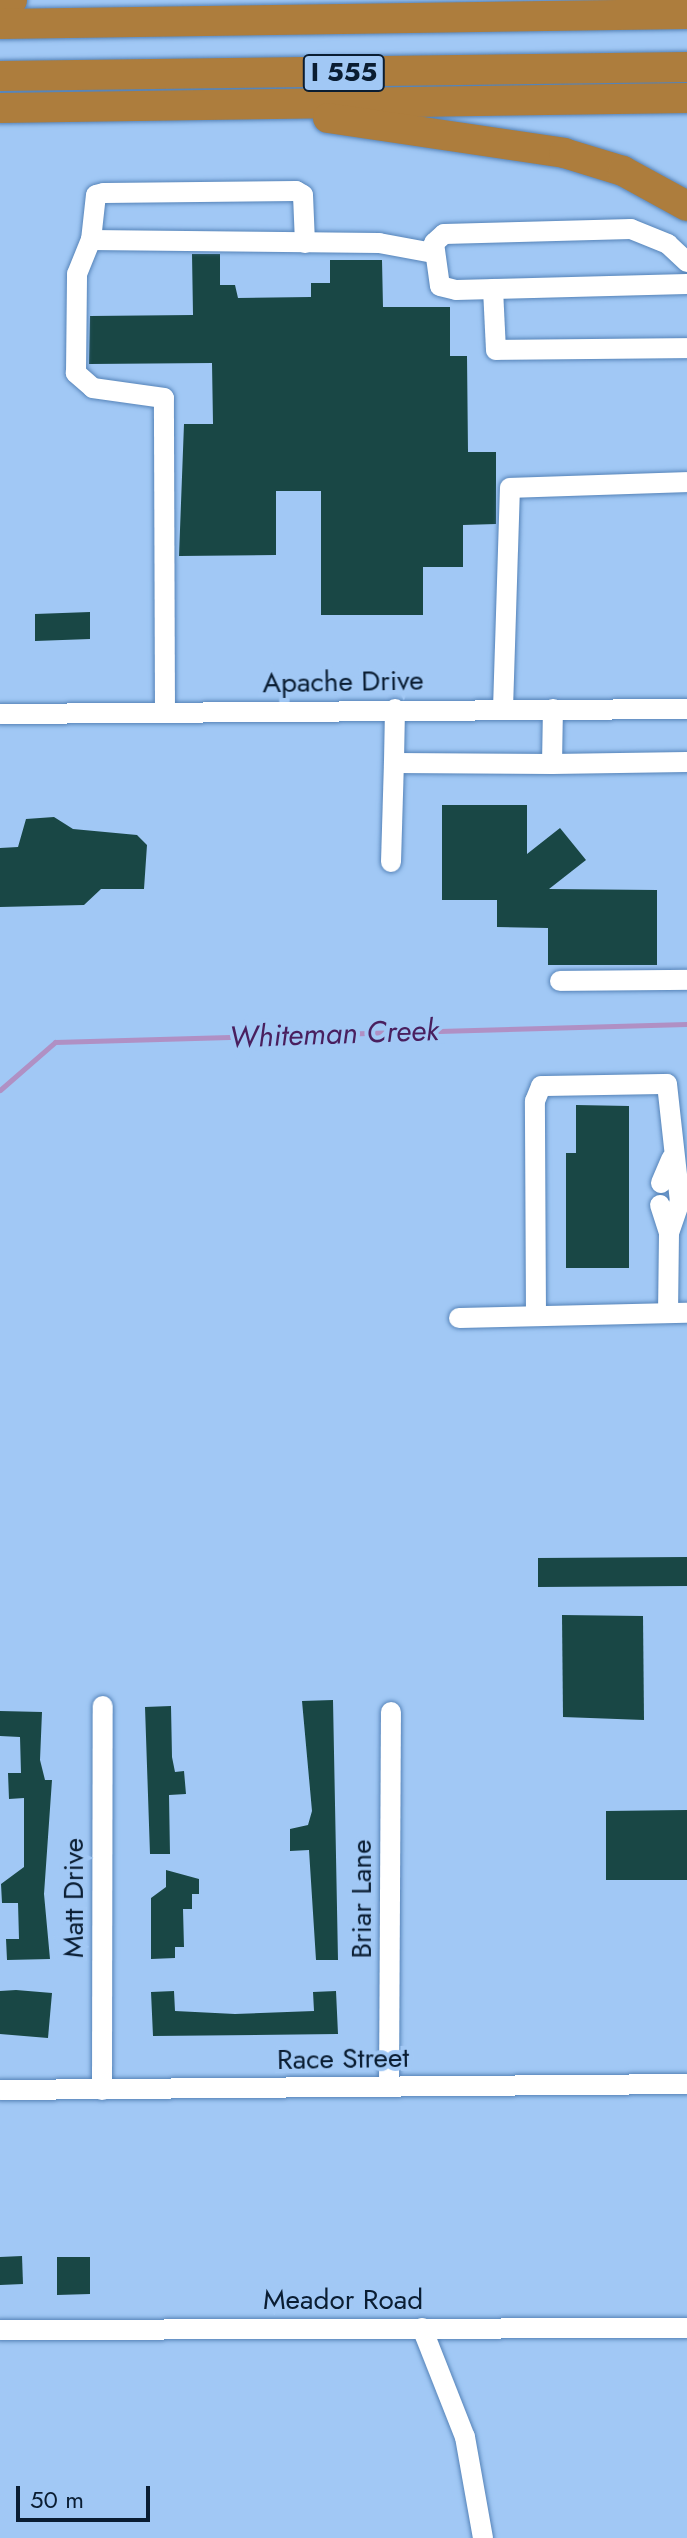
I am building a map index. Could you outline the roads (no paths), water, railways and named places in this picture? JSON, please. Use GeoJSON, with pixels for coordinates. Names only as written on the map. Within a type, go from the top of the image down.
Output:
{"type":"FeatureCollection","features":[{"type":"Feature","properties":{"kind":"highway"},"geometry":{"type":"LineString","coordinates":[[0,0],[12,0]]}},
{"type":"Feature","properties":{"kind":"highway","name":"I 555"},"geometry":{"type":"LineString","coordinates":[[0,24],[687,14]]}},
{"type":"Feature","properties":{"kind":"highway","name":"I 555"},"geometry":{"type":"LineString","coordinates":[[0,76],[687,67]]}},
{"type":"Feature","properties":{"kind":"highway"},"geometry":{"type":"LineString","coordinates":[[0,108],[687,98]]}},
{"type":"Feature","properties":{"kind":"highway"},"geometry":{"type":"LineString","coordinates":[[287,104],[313,116],[564,153],[623,171],[687,206]]}},
{"type":"Feature","properties":{"kind":"street"},"geometry":{"type":"LineString","coordinates":[[165,713],[164,398],[93,388],[76,373],[77,274],[91,240],[96,195],[296,191],[303,195],[305,243]]}},
{"type":"Feature","properties":{"kind":"street"},"geometry":{"type":"LineString","coordinates":[[687,262],[668,244],[631,229],[444,234],[433,253],[440,286],[493,289],[687,284]]}},
{"type":"Feature","properties":{"kind":"street"},"geometry":{"type":"LineString","coordinates":[[91,240],[379,243],[433,253]]}},
{"type":"Feature","properties":{"kind":"street"},"geometry":{"type":"LineString","coordinates":[[493,289],[496,350],[687,348]]}},
{"type":"Feature","properties":{"kind":"street"},"geometry":{"type":"LineString","coordinates":[[503,709],[510,488],[687,482]]}},
{"type":"Feature","properties":{"kind":"street"},"geometry":{"type":"LineString","coordinates":[[391,862],[395,709]]}},
{"type":"Feature","properties":{"kind":"street"},"geometry":{"type":"LineString","coordinates":[[552,764],[553,709]]}},
{"type":"Feature","properties":{"kind":"street","name":"Apache Drive"},"geometry":{"type":"LineString","coordinates":[[0,714],[687,709]]}},
{"type":"Feature","properties":{"kind":"street"},"geometry":{"type":"LineString","coordinates":[[394,763],[687,762]]}},
{"type":"Feature","properties":{"kind":"street"},"geometry":{"type":"LineString","coordinates":[[560,981],[687,980]]}},
{"type":"Feature","properties":{"kind":"street"},"geometry":{"type":"LineString","coordinates":[[536,1315],[535,1101],[541,1086],[677,1084],[671,1159],[680,1201],[669,1233]]}},
{"type":"Feature","properties":{"kind":"street"},"geometry":{"type":"LineString","coordinates":[[661,1183],[671,1159]]}},
{"type":"Feature","properties":{"kind":"street"},"geometry":{"type":"LineString","coordinates":[[459,1318],[678,1313],[678,1266],[660,1205]]}},
{"type":"Feature","properties":{"kind":"street","name":"Matt Drive"},"geometry":{"type":"LineString","coordinates":[[102,2090],[103,1706]]}},
{"type":"Feature","properties":{"kind":"street","name":"Briar Lane"},"geometry":{"type":"LineString","coordinates":[[389,2087],[391,1712]]}},
{"type":"Feature","properties":{"kind":"street","name":"Race Street"},"geometry":{"type":"LineString","coordinates":[[0,2090],[687,2084]]}},
{"type":"Feature","properties":{"kind":"street"},"geometry":{"type":"LineString","coordinates":[[422,2328],[465,2437],[483,2538]]}},
{"type":"Feature","properties":{"kind":"street","name":"Meador Road"},"geometry":{"type":"LineString","coordinates":[[0,2330],[687,2328]]}},
{"type":"Feature","properties":{"kind":"waterway","name":"Whiteman Creek"},"geometry":{"type":"LineString","coordinates":[[0,1090],[55,1042],[687,1024]]}}]}
